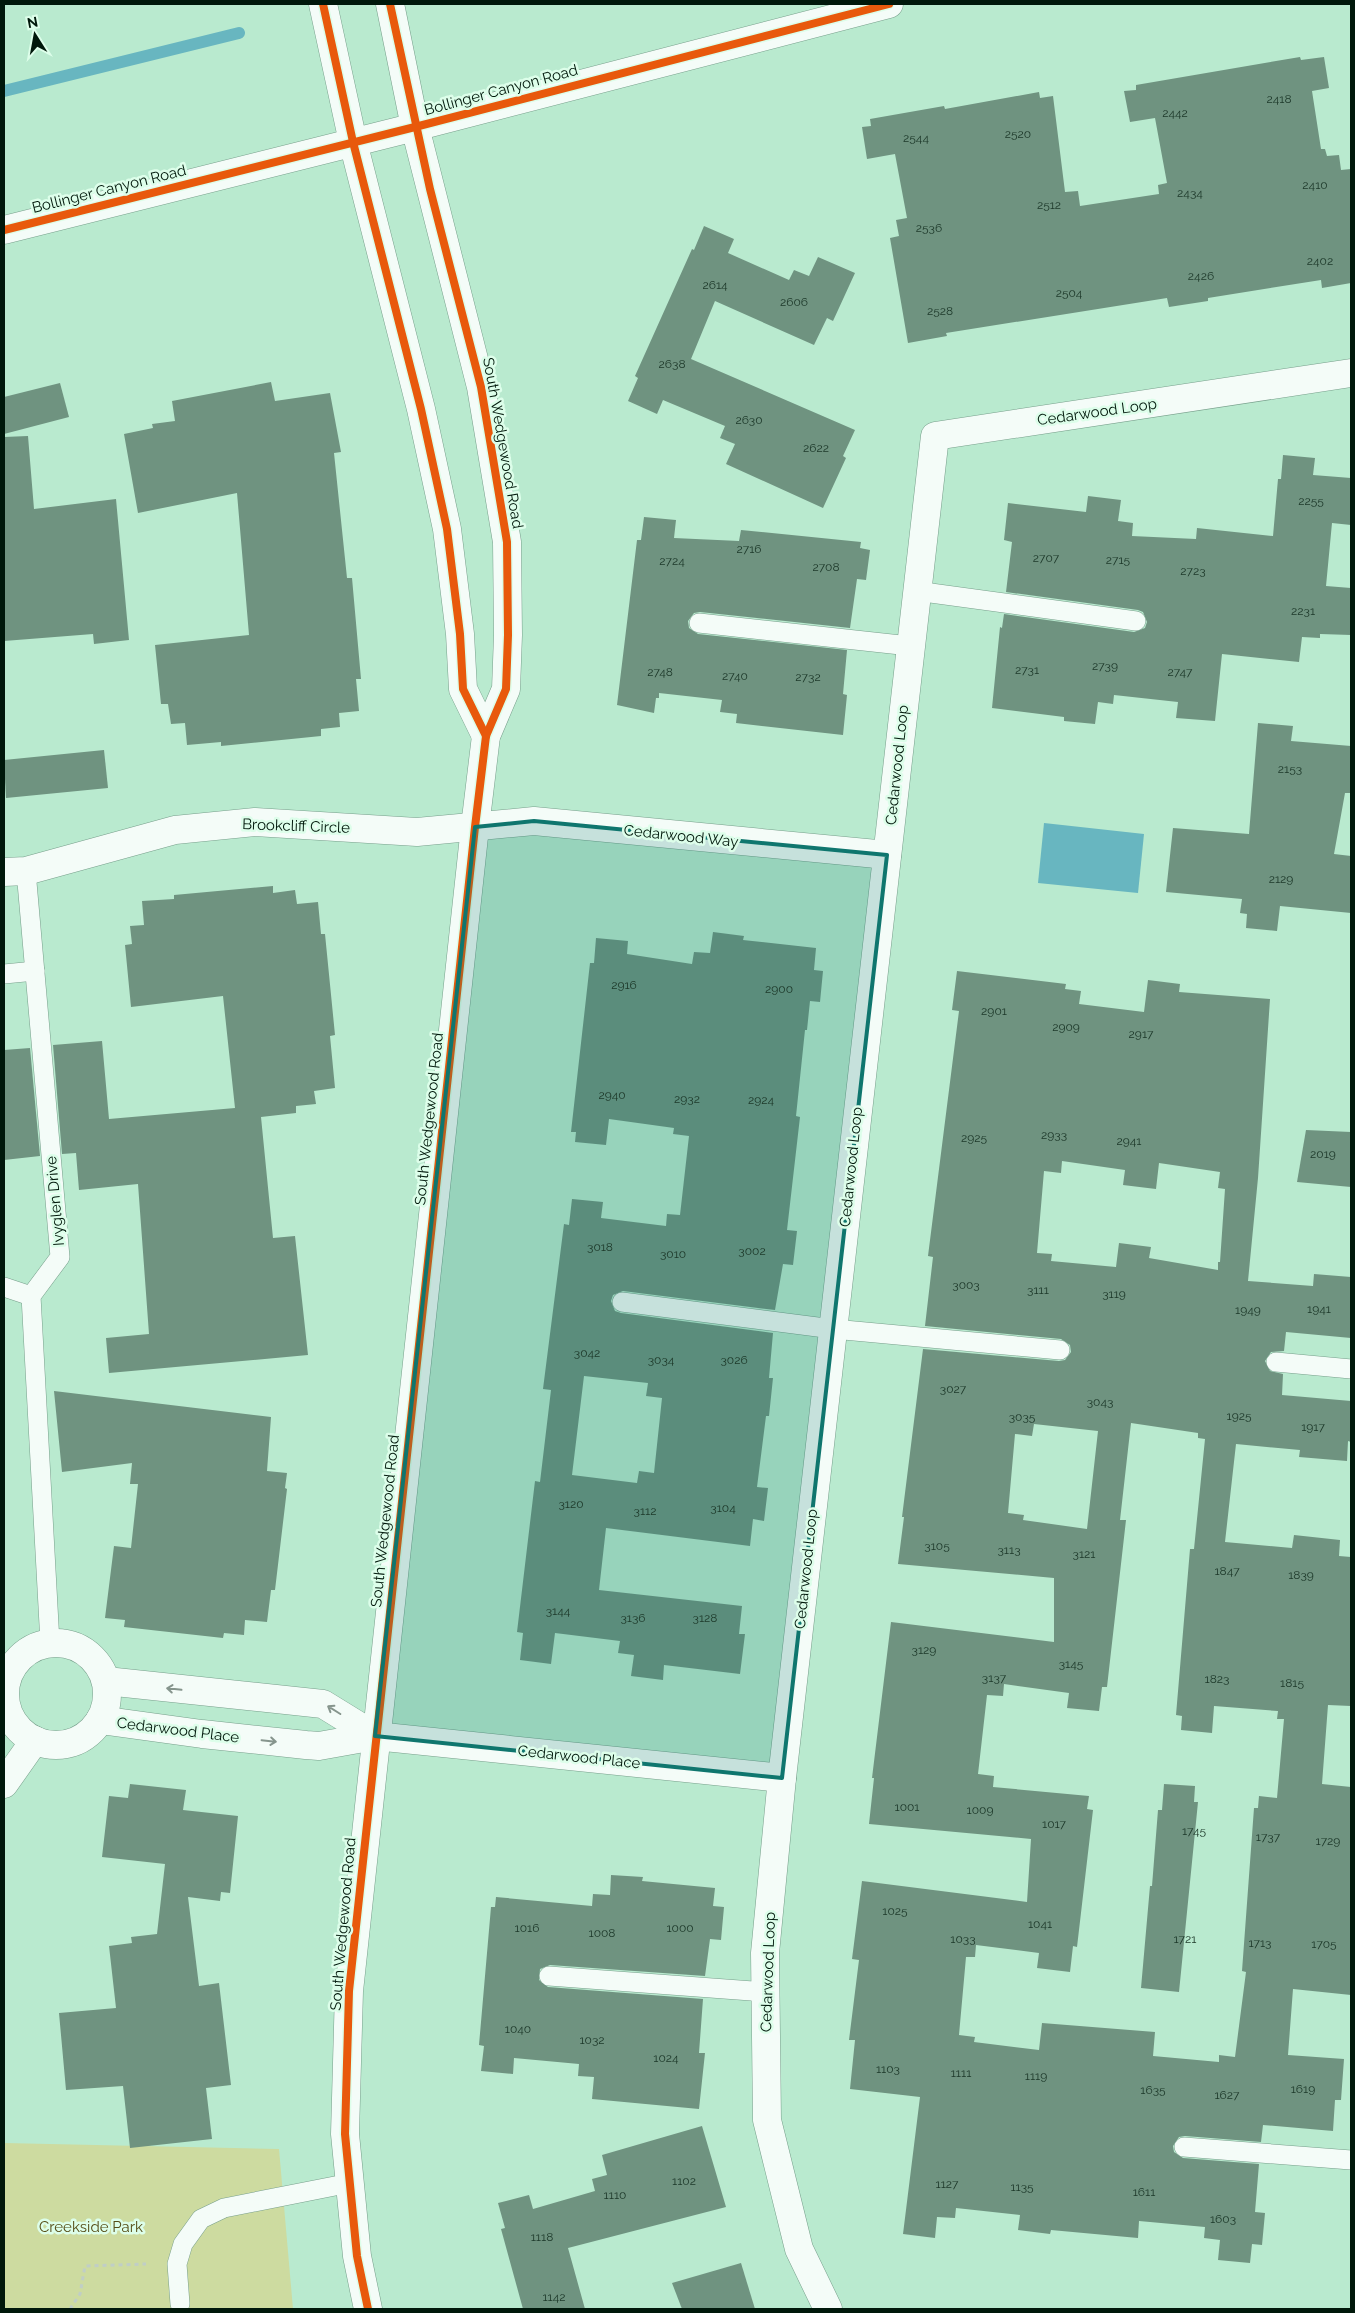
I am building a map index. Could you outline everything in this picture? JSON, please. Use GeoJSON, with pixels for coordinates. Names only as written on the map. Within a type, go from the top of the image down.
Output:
{"type":"FeatureCollection","features":[{"type":"Feature","properties":{"kind":"street"},"geometry":{"type":"LineString","coordinates":[[323,4],[353,142],[421,409],[447,529],[460,634],[464,689],[486,736]]}},
{"type":"Feature","properties":{"kind":"street","name":"South Wedgewood Road"},"geometry":{"type":"LineString","coordinates":[[368,2309],[357,2256],[345,2134],[349,1991],[375,1736],[475,827],[486,736],[506,689],[508,635],[507,542],[481,387],[415,127],[390,4]]}},
{"type":"Feature","properties":{"kind":"street","name":"Bollinger Canyon Road"},"geometry":{"type":"LineString","coordinates":[[4,230],[415,127],[889,4]]}},
{"type":"Feature","properties":{"kind":"street","name":"Cedarwood Loop"},"geometry":{"type":"LineString","coordinates":[[828,2309],[798,2249],[767,2120],[765,1952],[782,1778],[935,436],[1351,373]]}},
{"type":"Feature","properties":{"kind":"street","name":"Cedarwood Way"},"geometry":{"type":"LineString","coordinates":[[475,827],[534,821],[887,855]]}},
{"type":"Feature","properties":{"kind":"street","name":"Brookcliff Circle"},"geometry":{"type":"LineString","coordinates":[[15,872],[174,830],[255,822],[409,832],[475,827]]}},
{"type":"Feature","properties":{"kind":"street"},"geometry":{"type":"LineString","coordinates":[[50,1643],[65,1643],[79,1648],[91,1656],[101,1668],[106,1682],[105,1708],[100,1720],[90,1732],[78,1740],[64,1744],[49,1744],[35,1740],[21,1731],[11,1718],[5,1702],[5,1686],[10,1670],[21,1657],[34,1647],[50,1643]]}},
{"type":"Feature","properties":{"kind":"street","name":"Cedarwood Place"},"geometry":{"type":"LineString","coordinates":[[106,1682],[323,1704],[375,1736]]}},
{"type":"Feature","properties":{"kind":"street","name":"Cedarwood Place"},"geometry":{"type":"LineString","coordinates":[[100,1720],[202,1734],[319,1746],[375,1736],[782,1778]]}},
{"type":"Feature","properties":{"kind":"street"},"geometry":{"type":"LineString","coordinates":[[4,1784],[35,1740]]}},
{"type":"Feature","properties":{"kind":"lane"},"geometry":{"type":"LineString","coordinates":[[916,591],[1136,621]]}},
{"type":"Feature","properties":{"kind":"lane"},"geometry":{"type":"LineString","coordinates":[[699,623],[910,646]]}},
{"type":"Feature","properties":{"kind":"lane","name":"Ivyglen Drive"},"geometry":{"type":"LineString","coordinates":[[15,872],[35,971],[60,1257],[31,1296]]}},
{"type":"Feature","properties":{"kind":"lane"},"geometry":{"type":"LineString","coordinates":[[4,974],[35,971]]}},
{"type":"Feature","properties":{"kind":"lane"},"geometry":{"type":"LineString","coordinates":[[4,1287],[31,1296],[50,1643]]}},
{"type":"Feature","properties":{"kind":"lane"},"geometry":{"type":"LineString","coordinates":[[622,1302],[833,1329],[1060,1350]]}},
{"type":"Feature","properties":{"kind":"lane"},"geometry":{"type":"LineString","coordinates":[[1276,1362],[1351,1369]]}},
{"type":"Feature","properties":{"kind":"lane"},"geometry":{"type":"LineString","coordinates":[[549,1976],[766,1992]]}},
{"type":"Feature","properties":{"kind":"lane"},"geometry":{"type":"LineString","coordinates":[[1184,2147],[1351,2160]]}},
{"type":"Feature","properties":{"kind":"lane"},"geometry":{"type":"LineString","coordinates":[[180,2304],[178,2264],[183,2244],[200,2219],[224,2208],[350,2183]]}},
{"type":"Feature","properties":{"kind":"path"},"geometry":{"type":"LineString","coordinates":[[70,2309],[80,2294],[85,2266],[178,2264]]}},
{"type":"Feature","properties":{"kind":"highlighted area"},"geometry":{"type":"Polygon","coordinates":[[[534,821],[887,855],[782,1778],[375,1736],[475,827],[534,821]]]}},
{"type":"Feature","properties":{"kind":"green space","name":"Creekside Park"},"geometry":{"type":"Polygon","coordinates":[[[4,2143],[279,2149],[293,2309],[4,2309],[4,2143]]]}},
{"type":"Feature","properties":{"kind":"water"},"geometry":{"type":"Polygon","coordinates":[[[1044,823],[1144,834],[1138,893],[1038,883],[1044,823]]]}},
{"type":"Feature","properties":{"kind":"building"},"geometry":{"type":"Polygon","coordinates":[[[1300,57],[1301,60],[1324,57],[1329,88],[1312,91],[1321,149],[1325,149],[1327,156],[1339,155],[1341,170],[1351,169],[1351,283],[1322,288],[1321,280],[1208,298],[1208,301],[1169,307],[1167,298],[946,333],[947,336],[908,343],[890,238],[899,236],[896,220],[907,218],[895,154],[867,159],[862,127],[871,126],[870,119],[944,106],[945,109],[1039,92],[1040,98],[1053,96],[1065,192],[1078,191],[1080,206],[1159,194],[1158,185],[1167,183],[1155,118],[1130,122],[1124,91],[1136,90],[1136,85],[1300,57]]]}},
{"type":"Feature","properties":{"kind":"building"},"geometry":{"type":"Polygon","coordinates":[[[704,226],[734,239],[728,253],[789,280],[794,270],[809,276],[818,257],[855,273],[833,321],[827,318],[814,345],[715,301],[691,359],[855,430],[843,456],[846,458],[823,508],[726,464],[735,444],[720,438],[725,426],[663,400],[657,414],[628,401],[638,378],[635,376],[704,226]]]}},
{"type":"Feature","properties":{"kind":"building"},"geometry":{"type":"Polygon","coordinates":[[[271,382],[275,401],[330,393],[341,452],[334,453],[347,578],[352,578],[361,679],[356,679],[359,711],[339,713],[340,727],[321,729],[321,736],[221,746],[221,742],[187,745],[185,723],[171,724],[168,704],[161,704],[155,645],[249,635],[237,493],[138,513],[124,434],[153,428],[152,424],[175,421],[172,401],[271,382]]]}},
{"type":"Feature","properties":{"kind":"building"},"geometry":{"type":"Polygon","coordinates":[[[60,383],[69,417],[4,434],[4,397],[60,383]]]}},
{"type":"Feature","properties":{"kind":"building"},"geometry":{"type":"Polygon","coordinates":[[[28,436],[34,509],[116,499],[129,640],[94,644],[93,634],[4,641],[4,437],[28,436]]]}},
{"type":"Feature","properties":{"kind":"building"},"geometry":{"type":"Polygon","coordinates":[[[1283,455],[1315,458],[1313,475],[1351,478],[1351,525],[1332,523],[1326,586],[1351,588],[1351,635],[1320,634],[1320,638],[1302,637],[1299,662],[1222,654],[1215,721],[1176,718],[1178,702],[1114,695],[1113,704],[1098,702],[1095,724],[1064,721],[1064,717],[992,708],[1000,627],[1002,628],[1004,614],[1134,632],[1145,628],[1147,622],[1143,612],[1138,610],[1006,592],[1012,542],[1004,540],[1008,503],[1086,512],[1088,496],[1121,500],[1118,521],[1133,523],[1132,536],[1196,539],[1197,528],[1273,536],[1278,479],[1281,479],[1283,455]]]}},
{"type":"Feature","properties":{"kind":"building"},"geometry":{"type":"Polygon","coordinates":[[[644,517],[676,520],[674,538],[739,541],[741,530],[861,542],[860,548],[870,550],[866,580],[857,579],[850,628],[700,612],[694,613],[688,621],[689,628],[698,634],[847,650],[843,694],[847,695],[843,735],[736,723],[737,714],[720,712],[722,700],[659,693],[659,698],[656,698],[654,713],[617,705],[637,540],[641,540],[644,517]]]}},
{"type":"Feature","properties":{"kind":"building"},"geometry":{"type":"Polygon","coordinates":[[[1258,723],[1293,726],[1291,741],[1351,746],[1351,793],[1345,793],[1334,854],[1351,856],[1351,913],[1280,906],[1277,931],[1246,928],[1247,914],[1240,913],[1242,899],[1166,892],[1173,828],[1249,834],[1258,723]]]}},
{"type":"Feature","properties":{"kind":"building"},"geometry":{"type":"Polygon","coordinates":[[[104,750],[108,788],[6,798],[4,760],[104,750]]]}},
{"type":"Feature","properties":{"kind":"building"},"geometry":{"type":"Polygon","coordinates":[[[273,886],[273,893],[295,890],[297,904],[318,902],[321,934],[325,934],[335,1035],[330,1036],[335,1088],[314,1091],[316,1104],[296,1106],[296,1113],[261,1117],[273,1238],[295,1236],[308,1355],[109,1373],[106,1338],[149,1334],[138,1184],[79,1190],[76,1153],[62,1154],[53,1045],[102,1041],[109,1119],[235,1108],[223,996],[131,1007],[125,945],[132,944],[130,926],[144,925],[142,901],[174,899],[174,895],[273,886]]]}},
{"type":"Feature","properties":{"kind":"building"},"geometry":{"type":"Polygon","coordinates":[[[713,932],[744,936],[743,940],[816,948],[814,970],[823,971],[820,1002],[810,1001],[796,1116],[800,1117],[787,1230],[797,1231],[793,1265],[783,1264],[775,1310],[623,1291],[613,1295],[611,1301],[615,1311],[621,1313],[773,1333],[769,1378],[773,1378],[769,1416],[766,1416],[757,1487],[768,1488],[764,1521],[753,1519],[750,1546],[606,1528],[599,1590],[742,1606],[739,1634],[745,1634],[740,1674],[664,1665],[663,1680],[631,1676],[634,1655],[618,1653],[620,1641],[555,1633],[551,1664],[520,1660],[523,1633],[517,1632],[535,1481],[540,1482],[551,1390],[543,1389],[564,1224],[569,1225],[572,1199],[603,1202],[601,1218],[666,1226],[667,1214],[680,1215],[689,1136],[673,1134],[674,1128],[609,1119],[606,1145],[575,1142],[576,1132],[571,1132],[590,963],[594,963],[596,938],[628,941],[627,954],[692,964],[694,952],[710,953],[713,932]],[[584,1376],[572,1475],[637,1483],[639,1471],[654,1473],[662,1398],[646,1396],[648,1383],[584,1376]]]}},
{"type":"Feature","properties":{"kind":"building"},"geometry":{"type":"Polygon","coordinates":[[[957,971],[1066,984],[1065,989],[1081,991],[1079,1004],[1144,1012],[1148,980],[1180,984],[1179,992],[1270,999],[1258,1178],[1248,1281],[1313,1286],[1314,1274],[1351,1277],[1351,1338],[1286,1332],[1284,1351],[1271,1352],[1265,1361],[1270,1371],[1283,1374],[1282,1395],[1351,1401],[1351,1442],[1348,1441],[1347,1461],[1299,1457],[1300,1450],[1236,1444],[1225,1542],[1292,1548],[1294,1535],[1340,1540],[1339,1556],[1351,1557],[1351,1706],[1328,1705],[1322,1784],[1351,1787],[1351,1995],[1293,1989],[1288,2055],[1344,2059],[1341,2100],[1335,2100],[1333,2131],[1263,2125],[1261,2142],[1185,2136],[1179,2137],[1173,2146],[1174,2152],[1183,2158],[1259,2164],[1255,2212],[1265,2213],[1262,2245],[1252,2244],[1250,2263],[1218,2260],[1220,2240],[1204,2238],[1205,2227],[1139,2221],[1138,2238],[1051,2230],[1050,2234],[1018,2230],[1020,2215],[956,2208],[955,2218],[937,2217],[935,2238],[903,2234],[920,2097],[850,2089],[855,2040],[849,2040],[859,1960],[852,1959],[862,1881],[1027,1902],[1031,1839],[869,1824],[874,1778],[872,1778],[891,1622],[1054,1642],[1054,1578],[898,1564],[923,1349],[1059,1361],[1065,1360],[1071,1352],[1070,1345],[1061,1339],[925,1326],[933,1257],[928,1256],[959,1011],[952,1010],[957,971]],[[1062,1161],[1061,1173],[1044,1171],[1037,1253],[1052,1254],[1051,1261],[1116,1267],[1119,1243],[1151,1247],[1149,1258],[1218,1270],[1225,1189],[1218,1188],[1220,1172],[1159,1163],[1156,1189],[1123,1185],[1125,1170],[1062,1161]],[[1131,1423],[1120,1520],[1126,1520],[1107,1687],[1102,1687],[1099,1711],[1067,1708],[1069,1693],[1004,1684],[1003,1696],[987,1695],[978,1774],[994,1776],[993,1787],[1089,1796],[1087,1809],[1093,1810],[1077,1947],[1073,1946],[1070,1972],[1037,1968],[1039,1953],[976,1945],[975,1957],[966,1957],[959,2035],[975,2037],[974,2042],[1039,2050],[1042,2023],[1155,2032],[1153,2056],[1219,2062],[1219,2055],[1235,2057],[1246,1972],[1242,1971],[1254,1808],[1258,1808],[1259,1796],[1277,1798],[1284,1719],[1277,1719],[1278,1711],[1214,1706],[1212,1733],[1181,1730],[1182,1716],[1176,1715],[1190,1549],[1194,1549],[1205,1439],[1198,1438],[1198,1433],[1131,1423]],[[1034,1424],[1032,1436],[1015,1434],[1008,1513],[1024,1515],[1023,1520],[1087,1529],[1098,1431],[1034,1424]]]}},
{"type":"Feature","properties":{"kind":"building"},"geometry":{"type":"Polygon","coordinates":[[[30,1048],[40,1156],[4,1160],[4,1050],[30,1048]]]}},
{"type":"Feature","properties":{"kind":"building"},"geometry":{"type":"Polygon","coordinates":[[[1306,1130],[1351,1132],[1351,1187],[1297,1182],[1306,1130]]]}},
{"type":"Feature","properties":{"kind":"building"},"geometry":{"type":"Polygon","coordinates":[[[54,1391],[271,1417],[267,1471],[287,1473],[285,1488],[287,1489],[275,1590],[271,1590],[267,1622],[245,1620],[244,1635],[224,1633],[223,1638],[124,1627],[125,1620],[105,1618],[114,1546],[131,1548],[138,1484],[130,1484],[132,1463],[62,1472],[54,1391]]]}},
{"type":"Feature","properties":{"kind":"building"},"geometry":{"type":"Polygon","coordinates":[[[130,1784],[186,1790],[183,1810],[238,1816],[230,1893],[221,1892],[220,1901],[188,1897],[199,1986],[219,1983],[231,2085],[206,2088],[212,2139],[130,2148],[123,2086],[66,2090],[59,2013],[116,2008],[109,1946],[132,1943],[131,1937],[157,1934],[165,1864],[102,1857],[109,1796],[128,1798],[130,1784]]]}},
{"type":"Feature","properties":{"kind":"building"},"geometry":{"type":"Polygon","coordinates":[[[1164,1784],[1195,1786],[1194,1802],[1198,1802],[1179,1992],[1141,1988],[1158,1810],[1162,1810],[1164,1784]]]}},
{"type":"Feature","properties":{"kind":"building"},"geometry":{"type":"Polygon","coordinates":[[[611,1875],[643,1877],[642,1881],[715,1888],[713,1906],[724,1907],[721,1940],[710,1939],[705,1976],[550,1965],[540,1969],[539,1980],[548,1987],[703,1999],[699,2053],[705,2053],[699,2109],[592,2099],[594,2077],[578,2076],[579,2064],[514,2058],[513,2074],[481,2071],[484,2046],[479,2045],[491,1907],[495,1907],[496,1897],[592,1906],[593,1894],[610,1895],[611,1875]]]}},
{"type":"Feature","properties":{"kind":"building"},"geometry":{"type":"Polygon","coordinates":[[[702,2126],[726,2207],[568,2248],[585,2309],[523,2309],[501,2229],[505,2228],[498,2203],[529,2195],[533,2209],[595,2191],[592,2179],[607,2175],[602,2155],[702,2126]]]}},
{"type":"Feature","properties":{"kind":"building"},"geometry":{"type":"Polygon","coordinates":[[[741,2263],[755,2309],[682,2309],[672,2283],[741,2263]]]}},
{"type":"Feature","properties":{"kind":"waterway"},"geometry":{"type":"LineString","coordinates":[[4,91],[239,33]]}},
{"type":"Feature","properties":{"kind":"cycle path"},"geometry":{"type":"LineString","coordinates":[[323,4],[353,142],[421,409],[447,529],[460,634],[463,689],[486,736]]}},
{"type":"Feature","properties":{"kind":"cycle path"},"geometry":{"type":"LineString","coordinates":[[368,2309],[357,2256],[345,2134],[349,1991],[475,827],[486,736],[506,689],[508,635],[507,542],[481,387],[430,189],[390,4]]}},
{"type":"Feature","properties":{"kind":"cycle path"},"geometry":{"type":"LineString","coordinates":[[4,230],[415,127],[889,4]]}}]}
